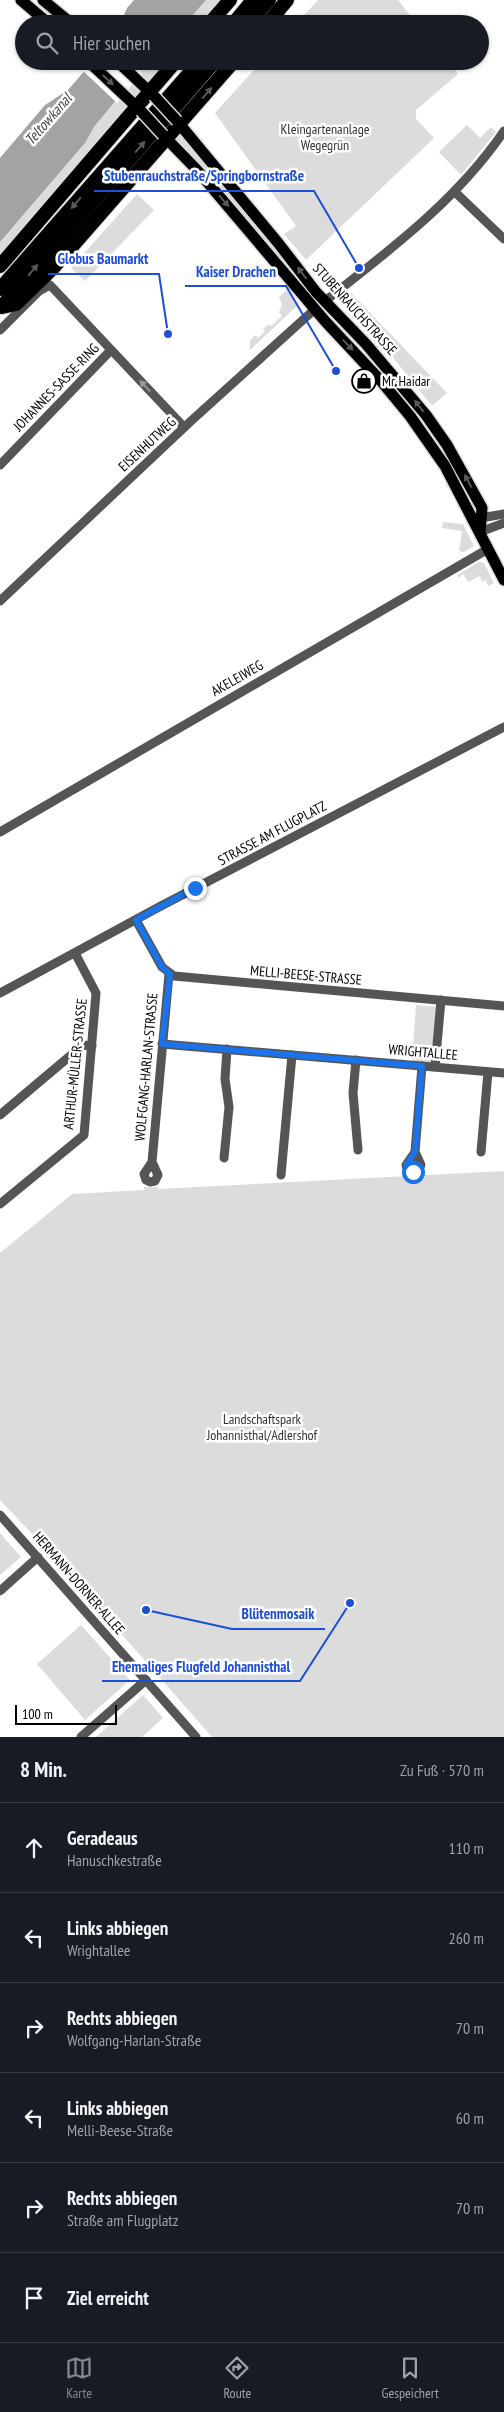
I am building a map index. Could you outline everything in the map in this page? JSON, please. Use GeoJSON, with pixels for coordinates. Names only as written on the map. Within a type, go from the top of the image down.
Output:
{"type":"FeatureCollection","features":[{"type":"Feature","properties":{"kind":"highway"},"geometry":{"type":"LineString","coordinates":[[217,15],[230,0]]}},
{"type":"Feature","properties":{"kind":"highway"},"geometry":{"type":"LineString","coordinates":[[240,15],[253,0]]}},
{"type":"Feature","properties":{"kind":"highway"},"geometry":{"type":"LineString","coordinates":[[256,15],[269,0]]}},
{"type":"Feature","properties":{"kind":"highway"},"geometry":{"type":"LineString","coordinates":[[274,15],[287,0]]}},
{"type":"Feature","properties":{"kind":"highway"},"geometry":{"type":"LineString","coordinates":[[0,266],[168,70]]}},
{"type":"Feature","properties":{"kind":"highway"},"geometry":{"type":"LineString","coordinates":[[0,289],[192,70]]}},
{"type":"Feature","properties":{"kind":"highway"},"geometry":{"type":"LineString","coordinates":[[1,308],[208,70]]}},
{"type":"Feature","properties":{"kind":"highway"},"geometry":{"type":"LineString","coordinates":[[1,308],[16,304],[54,267],[165,137],[226,70]]}},
{"type":"Feature","properties":{"kind":"main road"},"geometry":{"type":"LineString","coordinates":[[21,0],[38,15]]}},
{"type":"Feature","properties":{"kind":"main road"},"geometry":{"type":"LineString","coordinates":[[43,0],[61,15]]}},
{"type":"Feature","properties":{"kind":"main road","name":"STUBENRAUCHSTRASSE"},"geometry":{"type":"LineString","coordinates":[[98,70],[136,106],[197,170],[320,305],[366,344],[426,414],[448,445],[482,508],[480,532]]}},
{"type":"Feature","properties":{"kind":"main road","name":"STUBENRAUCHSTRASSE"},"geometry":{"type":"LineString","coordinates":[[126,70],[149,91],[178,123],[320,305],[432,444],[504,580]]}},
{"type":"Feature","properties":{"kind":"street","name":"EISENHUTWEG"},"geometry":{"type":"LineString","coordinates":[[0,601],[184,427],[320,305],[411,234],[455,192],[482,162],[504,131]]}},
{"type":"Feature","properties":{"kind":"street"},"geometry":{"type":"LineString","coordinates":[[455,192],[504,239]]}},
{"type":"Feature","properties":{"kind":"street","name":"JOHANNES-SASSE-RING"},"geometry":{"type":"LineString","coordinates":[[0,330],[39,291],[50,285],[184,427]]}},
{"type":"Feature","properties":{"kind":"street","name":"JOHANNES-SASSE-RING"},"geometry":{"type":"LineString","coordinates":[[0,465],[111,350]]}},
{"type":"Feature","properties":{"kind":"street"},"geometry":{"type":"LineString","coordinates":[[482,518],[504,514]]}},
{"type":"Feature","properties":{"kind":"street"},"geometry":{"type":"LineString","coordinates":[[480,532],[504,523]]}},
{"type":"Feature","properties":{"kind":"street","name":"AKELEIWEG"},"geometry":{"type":"LineString","coordinates":[[0,832],[488,549]]}},
{"type":"Feature","properties":{"kind":"street","name":"STRASSE AM FLUGPLATZ"},"geometry":{"type":"LineString","coordinates":[[0,993],[504,727]]}},
{"type":"Feature","properties":{"kind":"street"},"geometry":{"type":"LineString","coordinates":[[136,920],[162,967],[170,974]]}},
{"type":"Feature","properties":{"kind":"street","name":"ARTHUR-MÜLLER-STRASSE"},"geometry":{"type":"LineString","coordinates":[[0,1204],[84,1135],[96,993],[76,953]]}},
{"type":"Feature","properties":{"kind":"street","name":"MELLI-BEESE-STRASSE"},"geometry":{"type":"LineString","coordinates":[[170,974],[181,978],[504,1006]]}},
{"type":"Feature","properties":{"kind":"street","name":"WOLFGANG-HARLAN-STRASSE"},"geometry":{"type":"LineString","coordinates":[[152,1162],[170,974]]}},
{"type":"Feature","properties":{"kind":"street"},"geometry":{"type":"LineString","coordinates":[[435,1067],[441,1000]]}},
{"type":"Feature","properties":{"kind":"street","name":"WRIGHTALLEE"},"geometry":{"type":"LineString","coordinates":[[162,1044],[504,1073]]}},
{"type":"Feature","properties":{"kind":"street"},"geometry":{"type":"LineString","coordinates":[[0,1115],[83,1045],[92,1046]]}},
{"type":"Feature","properties":{"kind":"street"},"geometry":{"type":"LineString","coordinates":[[224,1158],[229,1107],[225,1079],[227,1049]]}},
{"type":"Feature","properties":{"kind":"street"},"geometry":{"type":"LineString","coordinates":[[281,1174],[292,1055]]}},
{"type":"Feature","properties":{"kind":"street"},"geometry":{"type":"LineString","coordinates":[[356,1060],[353,1093],[358,1150]]}},
{"type":"Feature","properties":{"kind":"street"},"geometry":{"type":"LineString","coordinates":[[415,1152],[422,1066]]}},
{"type":"Feature","properties":{"kind":"street"},"geometry":{"type":"LineString","coordinates":[[481,1152],[488,1072]]}},
{"type":"Feature","properties":{"kind":"street","name":"HERMANN-DORNER-ALLEE"},"geometry":{"type":"LineString","coordinates":[[0,1515],[196,1737]]}},
{"type":"Feature","properties":{"kind":"street"},"geometry":{"type":"LineString","coordinates":[[0,1591],[38,1557]]}},
{"type":"Feature","properties":{"kind":"street"},"geometry":{"type":"LineString","coordinates":[[81,1737],[146,1680]]}},
{"type":"Feature","properties":{"kind":"green space"},"geometry":{"type":"Polygon","coordinates":[[[206,0],[223,0],[210,15],[193,15],[206,0]]]}},
{"type":"Feature","properties":{"kind":"green space"},"geometry":{"type":"Polygon","coordinates":[[[318,0],[398,0],[410,15],[304,15],[318,0]]]}},
{"type":"Feature","properties":{"kind":"green space"},"geometry":{"type":"Polygon","coordinates":[[[141,70],[161,70],[0,259],[0,242],[85,143],[94,127],[141,70]]]}},
{"type":"Feature","properties":{"kind":"green space","name":"Kleingartenanlage Wegegrün"},"geometry":{"type":"Polygon","coordinates":[[[254,70],[455,70],[458,74],[416,110],[416,119],[434,138],[306,260],[284,234],[296,226],[215,113],[254,70]]]}},
{"type":"Feature","properties":{"kind":"green space"},"geometry":{"type":"Polygon","coordinates":[[[467,125],[480,138],[491,127],[496,132],[461,175],[439,152],[467,125]]]}},
{"type":"Feature","properties":{"kind":"green space"},"geometry":{"type":"Polygon","coordinates":[[[180,132],[312,292],[310,294],[172,140],[180,132]]]}},
{"type":"Feature","properties":{"kind":"green space"},"geometry":{"type":"Polygon","coordinates":[[[137,194],[154,210],[85,281],[71,268],[137,194]]]}},
{"type":"Feature","properties":{"kind":"green space"},"geometry":{"type":"Polygon","coordinates":[[[287,290],[299,304],[250,350],[250,341],[255,335],[258,338],[265,331],[263,329],[269,324],[271,326],[282,316],[279,312],[282,305],[279,297],[287,290]]]}},
{"type":"Feature","properties":{"kind":"green space"},"geometry":{"type":"Polygon","coordinates":[[[351,293],[447,393],[432,406],[345,298],[351,293]]]}},
{"type":"Feature","properties":{"kind":"green space"},"geometry":{"type":"Polygon","coordinates":[[[443,522],[463,524],[474,546],[464,552],[459,551],[462,531],[442,528],[443,522]]]}},
{"type":"Feature","properties":{"kind":"green space"},"geometry":{"type":"Polygon","coordinates":[[[479,562],[484,563],[494,583],[488,586],[486,580],[482,582],[480,576],[468,582],[463,574],[459,578],[457,575],[479,562]]]}},
{"type":"Feature","properties":{"kind":"green space"},"geometry":{"type":"Polygon","coordinates":[[[416,1005],[436,1007],[431,1064],[412,1063],[416,1005]]]}},
{"type":"Feature","properties":{"kind":"green space","name":"Landschaftspark Johannisthal/Adlershof"},"geometry":{"type":"Polygon","coordinates":[[[504,1171],[504,1737],[212,1737],[52,1555],[0,1500],[0,1253],[72,1194],[144,1190],[144,1187],[158,1187],[158,1189],[504,1171]]]}},
{"type":"Feature","properties":{"kind":"green space"},"geometry":{"type":"Polygon","coordinates":[[[0,1533],[21,1557],[0,1575],[0,1533]]]}},
{"type":"Feature","properties":{"kind":"green space"},"geometry":{"type":"Polygon","coordinates":[[[81,1625],[130,1680],[85,1720],[37,1664],[81,1625]]]}},
{"type":"Feature","properties":{"kind":"green space"},"geometry":{"type":"Polygon","coordinates":[[[143,1695],[163,1718],[142,1737],[96,1737],[143,1695]]]}},
{"type":"Feature","properties":{"kind":"water"},"geometry":{"type":"Polygon","coordinates":[[[134,0],[206,0],[193,15],[124,15],[134,0]]]}},
{"type":"Feature","properties":{"kind":"water","name":"Teltowkanal"},"geometry":{"type":"Polygon","coordinates":[[[85,70],[141,70],[94,127],[85,143],[0,242],[0,158],[45,105],[68,90],[85,70]]]}},
{"type":"Feature","properties":{"kind":"pier"},"geometry":{"type":"Polygon","coordinates":[[[82,70],[139,70],[142,73],[117,103],[82,70]]]}},
{"type":"Feature","properties":{"kind":"place","name":"Stubenrauchstraße/Springbornstraße"},"geometry":{"type":"Point","coordinates":[359,268]}},
{"type":"Feature","properties":{"kind":"place","name":"Globus Baumarkt"},"geometry":{"type":"Point","coordinates":[168,334]}},
{"type":"Feature","properties":{"kind":"place","name":"Kaiser Drachen"},"geometry":{"type":"Point","coordinates":[336,371]}},
{"type":"Feature","properties":{"kind":"place","name":"Mr. Haidar"},"geometry":{"type":"Point","coordinates":[364,381]}},
{"type":"Feature","properties":{"kind":"place","name":"Ehemaliges Flugfeld Johannisthal"},"geometry":{"type":"Point","coordinates":[350,1603]}},
{"type":"Feature","properties":{"kind":"place","name":"Blütenmosaik"},"geometry":{"type":"Point","coordinates":[146,1610]}},
{"type":"Feature","properties":{"kind":"route"},"geometry":{"type":"LineString","coordinates":[[195,888],[136,920],[162,967],[170,974],[162,1044],[422,1066],[415,1152],[407,1160],[406,1165],[407,1169],[413,1172]]}}]}
